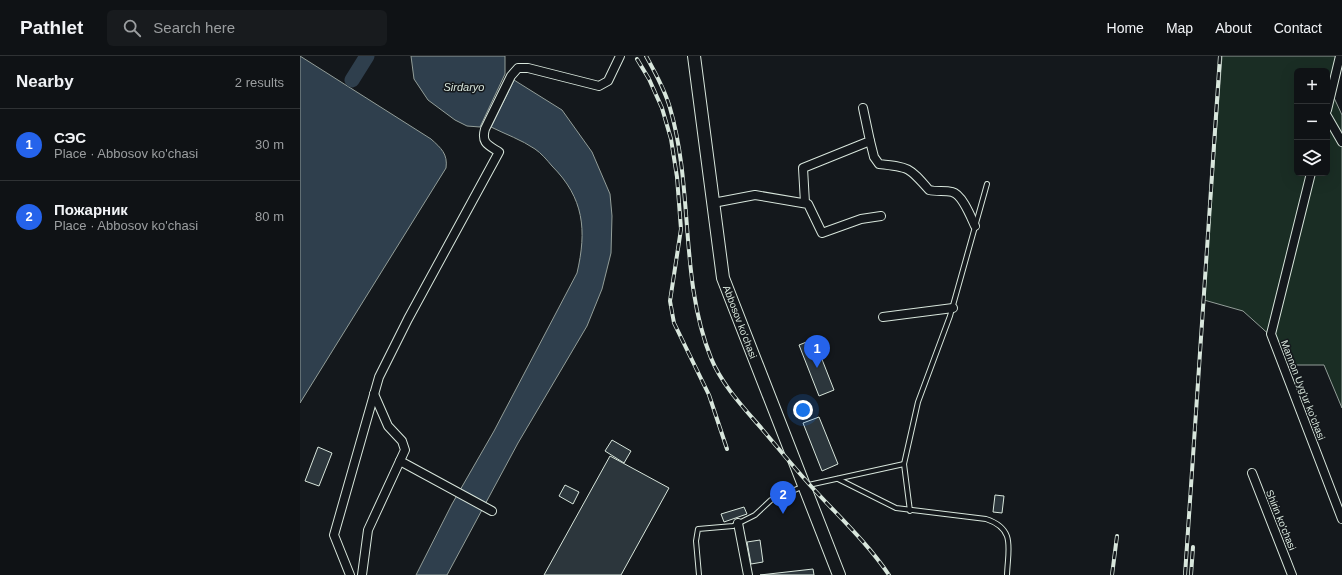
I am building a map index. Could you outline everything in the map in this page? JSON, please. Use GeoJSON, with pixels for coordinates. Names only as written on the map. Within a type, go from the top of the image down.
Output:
{"type":"FeatureCollection","features":[{"type":"Feature","properties":{"kind":"main road","name":"Abbosov ko'chasi"},"geometry":{"type":"LineString","coordinates":[[694,56],[723,278],[838,575]]}},
{"type":"Feature","properties":{"kind":"street"},"geometry":{"type":"LineString","coordinates":[[350,575],[334,535],[379,377],[408,319],[499,152],[485,143],[483,137],[485,129],[514,71],[518,68],[528,68],[599,86],[608,81],[620,56]]}},
{"type":"Feature","properties":{"kind":"street"},"geometry":{"type":"LineString","coordinates":[[1328,104],[1340,56]]}},
{"type":"Feature","properties":{"kind":"street"},"geometry":{"type":"LineString","coordinates":[[863,108],[874,157],[879,164],[904,167],[910,170],[929,190],[952,192],[956,194],[966,207],[976,226]]}},
{"type":"Feature","properties":{"kind":"street"},"geometry":{"type":"LineString","coordinates":[[1330,121],[1342,142]]}},
{"type":"Feature","properties":{"kind":"street"},"geometry":{"type":"LineString","coordinates":[[804,203],[803,168],[870,141]]}},
{"type":"Feature","properties":{"kind":"street","name":"Mannon Uyg'ur ko'chasi"},"geometry":{"type":"LineString","coordinates":[[1310,176],[1271,334],[1342,519]]}},
{"type":"Feature","properties":{"kind":"street"},"geometry":{"type":"LineString","coordinates":[[713,203],[755,195],[808,204],[822,233],[860,219],[881,216]]}},
{"type":"Feature","properties":{"kind":"street"},"geometry":{"type":"LineString","coordinates":[[883,317],[952,308]]}},
{"type":"Feature","properties":{"kind":"street"},"geometry":{"type":"LineString","coordinates":[[362,575],[368,530],[405,450],[402,441],[388,426],[374,394]]}},
{"type":"Feature","properties":{"kind":"street"},"geometry":{"type":"LineString","coordinates":[[400,461],[492,511]]}},
{"type":"Feature","properties":{"kind":"street","name":"Shirin ko'chasi"},"geometry":{"type":"LineString","coordinates":[[1252,473],[1292,575]]}},
{"type":"Feature","properties":{"kind":"street"},"geometry":{"type":"LineString","coordinates":[[738,523],[748,575]]}},
{"type":"Feature","properties":{"kind":"lane"},"geometry":{"type":"LineString","coordinates":[[910,511],[904,464],[918,402],[952,308],[987,184]]}},
{"type":"Feature","properties":{"kind":"lane"},"geometry":{"type":"LineString","coordinates":[[699,575],[696,541],[698,529],[733,526],[755,515],[771,500],[804,486],[904,464]]}},
{"type":"Feature","properties":{"kind":"lane"},"geometry":{"type":"LineString","coordinates":[[838,478],[896,508],[910,511],[986,519],[1001,526],[1008,536],[1007,575]]}},
{"type":"Feature","properties":{"kind":"green space"},"geometry":{"type":"Polygon","coordinates":[[[1222,56],[1337,56],[1330,83],[1330,68],[1294,68],[1294,176],[1330,176],[1330,89],[1342,115],[1342,408],[1324,365],[1282,365],[1273,338],[1243,311],[1204,300],[1222,56]]]}},
{"type":"Feature","properties":{"kind":"water"},"geometry":{"type":"Polygon","coordinates":[[[300,56],[431,139],[438,145],[445,155],[446,168],[300,403],[300,56]]]}},
{"type":"Feature","properties":{"kind":"water","name":"Sirdaryo"},"geometry":{"type":"Polygon","coordinates":[[[411,56],[505,56],[505,74],[480,127],[467,126],[455,120],[428,100],[414,79],[411,56]]]}},
{"type":"Feature","properties":{"kind":"water"},"geometry":{"type":"Polygon","coordinates":[[[514,80],[562,110],[592,152],[610,194],[612,216],[611,253],[602,289],[587,326],[518,443],[447,575],[416,575],[452,504],[494,431],[577,273],[582,243],[582,229],[577,203],[571,190],[563,178],[539,152],[519,140],[491,127],[514,80]]]}},
{"type":"Feature","properties":{"kind":"building"},"geometry":{"type":"Polygon","coordinates":[[[814,339],[834,390],[819,396],[799,345],[814,339]]]}},
{"type":"Feature","properties":{"kind":"building"},"geometry":{"type":"Polygon","coordinates":[[[819,417],[838,464],[822,471],[803,423],[819,417]]]}},
{"type":"Feature","properties":{"kind":"building"},"geometry":{"type":"Polygon","coordinates":[[[612,440],[631,451],[624,463],[605,451],[612,440]]]}},
{"type":"Feature","properties":{"kind":"building"},"geometry":{"type":"Polygon","coordinates":[[[318,447],[332,453],[319,486],[305,481],[318,447]]]}},
{"type":"Feature","properties":{"kind":"building"},"geometry":{"type":"Polygon","coordinates":[[[610,456],[669,488],[621,575],[544,575],[610,456]]]}},
{"type":"Feature","properties":{"kind":"building"},"geometry":{"type":"Polygon","coordinates":[[[565,485],[579,492],[573,504],[559,496],[565,485]]]}},
{"type":"Feature","properties":{"kind":"building"},"geometry":{"type":"Polygon","coordinates":[[[995,495],[1004,496],[1002,513],[993,512],[995,495]]]}},
{"type":"Feature","properties":{"kind":"building"},"geometry":{"type":"Polygon","coordinates":[[[744,507],[747,514],[724,522],[721,514],[744,507]]]}},
{"type":"Feature","properties":{"kind":"building"},"geometry":{"type":"Polygon","coordinates":[[[760,540],[763,562],[751,564],[747,542],[760,540]]]}},
{"type":"Feature","properties":{"kind":"building"},"geometry":{"type":"Polygon","coordinates":[[[813,569],[814,575],[760,575],[813,569]]]}},
{"type":"Feature","properties":{"kind":"waterway","name":"Sirdaryo"},"geometry":{"type":"LineString","coordinates":[[352,80],[367,56]]}},
{"type":"Feature","properties":{"kind":"railway"},"geometry":{"type":"LineString","coordinates":[[646,56],[670,108],[677,139],[682,170],[694,297],[701,328],[711,358],[727,387],[740,404],[809,484],[861,539],[889,575]]}},
{"type":"Feature","properties":{"kind":"railway"},"geometry":{"type":"LineString","coordinates":[[1185,575],[1220,56]]}},
{"type":"Feature","properties":{"kind":"railway"},"geometry":{"type":"LineString","coordinates":[[637,59],[649,79],[662,108],[671,139],[677,177],[681,229],[670,301],[674,323],[709,395],[727,449]]}},
{"type":"Feature","properties":{"kind":"railway"},"geometry":{"type":"LineString","coordinates":[[1112,575],[1117,536]]}},
{"type":"Feature","properties":{"kind":"railway"},"geometry":{"type":"LineString","coordinates":[[1191,575],[1193,547]]}},
{"type":"Feature","properties":{"kind":"place","name":"СЭС"},"geometry":{"type":"Point","coordinates":[817,368]}},
{"type":"Feature","properties":{"kind":"place","name":"Пожарник"},"geometry":{"type":"Point","coordinates":[783,514]}}]}
